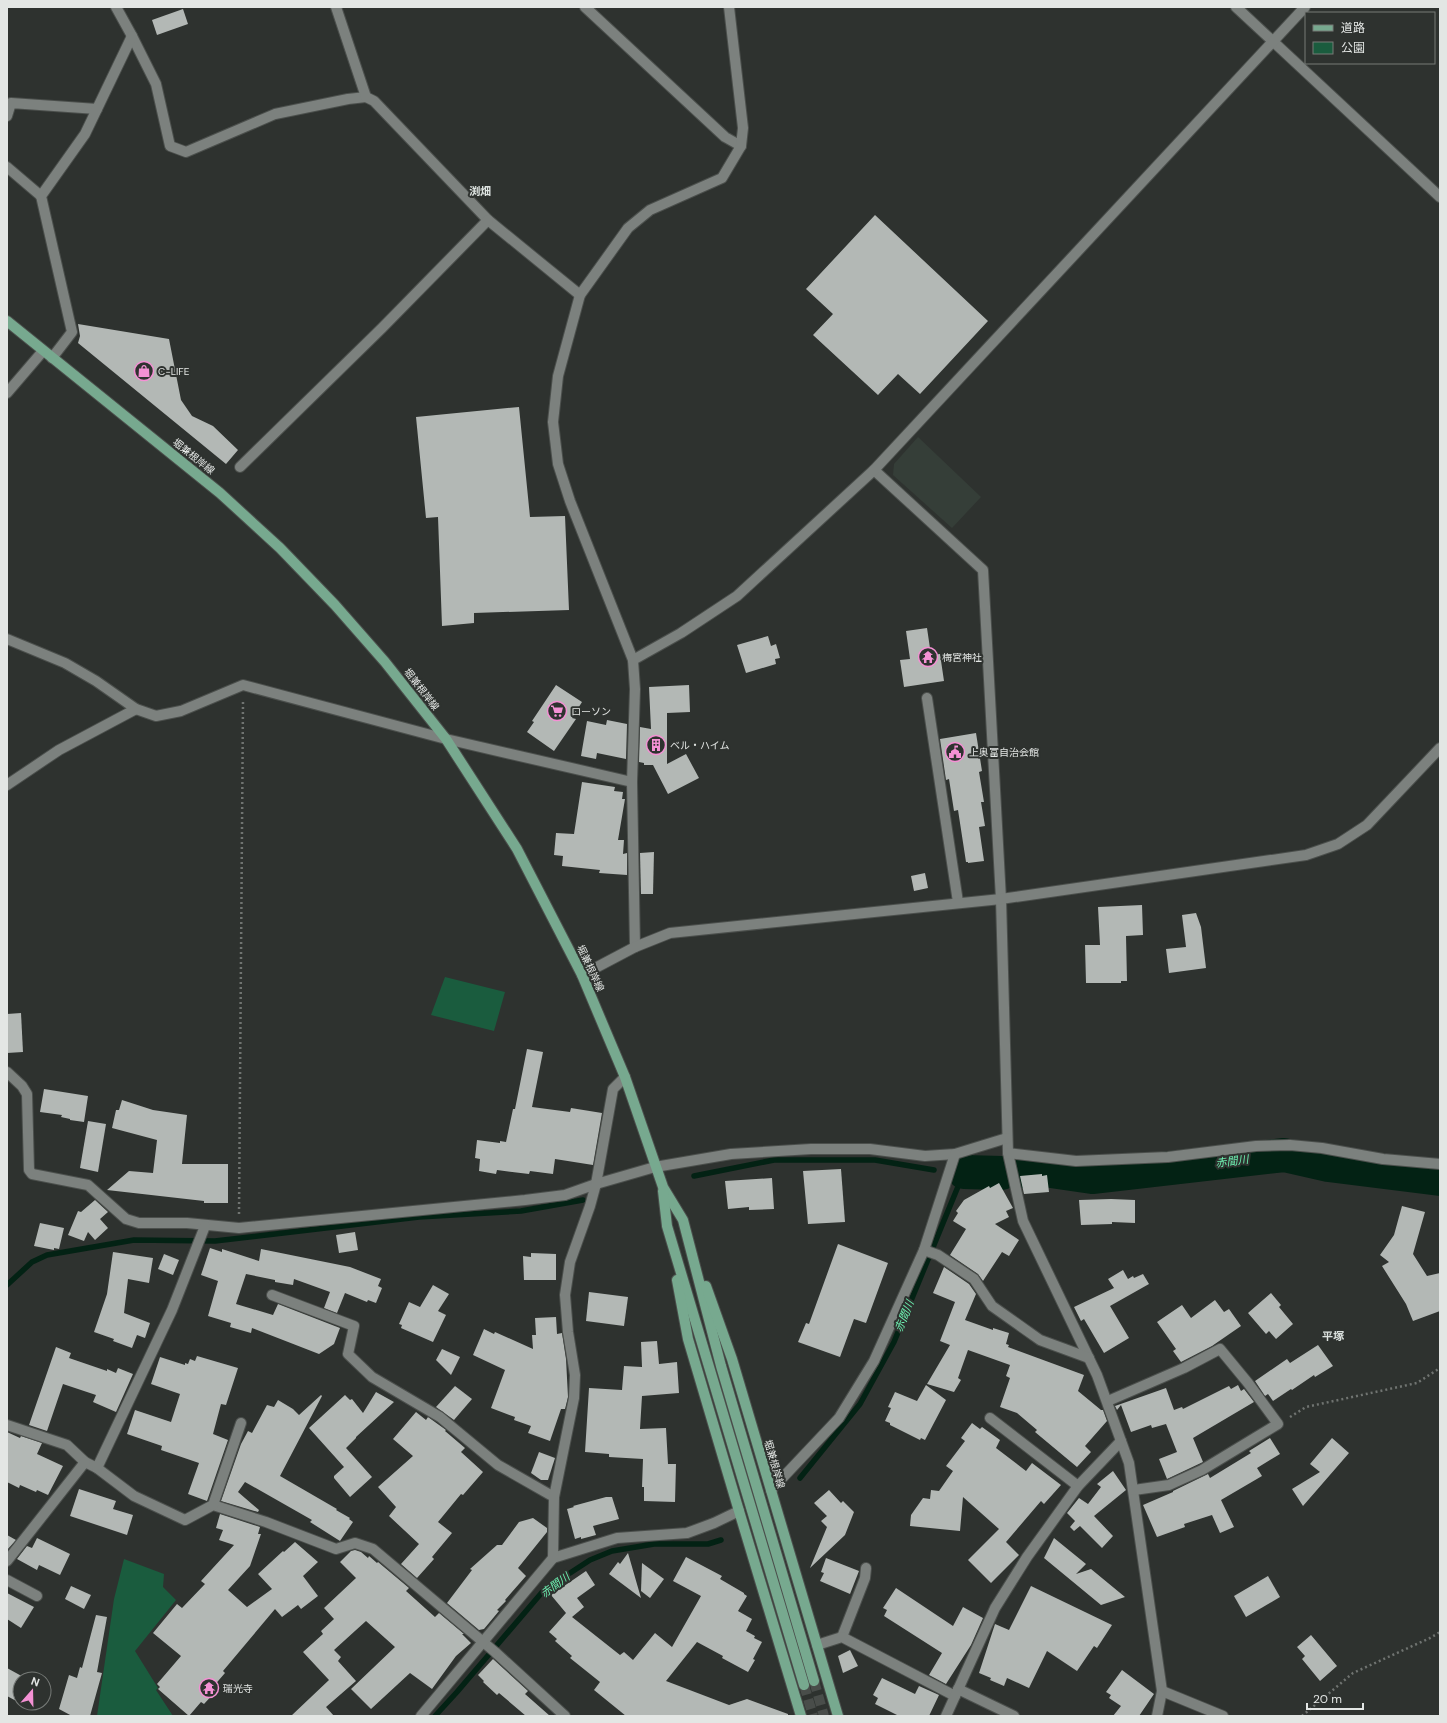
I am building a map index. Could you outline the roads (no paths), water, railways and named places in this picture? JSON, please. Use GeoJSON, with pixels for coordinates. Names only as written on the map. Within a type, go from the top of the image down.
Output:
{"type":"FeatureCollection","features":[{"type":"Feature","properties":{"kind":"main road","name":"堀兼根岸線"},"geometry":{"type":"LineString","coordinates":[[7,321],[220,493],[280,548],[335,605],[380,656],[446,739],[517,849],[582,975],[625,1077],[663,1187],[683,1220],[732,1359],[838,1716]]}},
{"type":"Feature","properties":{"kind":"main road","name":"堀兼根岸線"},"geometry":{"type":"LineString","coordinates":[[663,1187],[667,1226],[688,1339],[738,1511],[801,1716]]}},
{"type":"Feature","properties":{"kind":"main road","name":"堀兼根岸線"},"geometry":{"type":"LineString","coordinates":[[683,1220],[721,1366],[814,1682]]}},
{"type":"Feature","properties":{"kind":"main road","name":"堀兼根岸線"},"geometry":{"type":"LineString","coordinates":[[667,1226],[804,1685]]}},
{"type":"Feature","properties":{"kind":"street"},"geometry":{"type":"LineString","coordinates":[[116,7],[156,84],[170,146],[186,152],[275,114],[348,98],[366,97],[374,101],[488,220],[580,295]]}},
{"type":"Feature","properties":{"kind":"street"},"geometry":{"type":"LineString","coordinates":[[336,7],[366,97]]}},
{"type":"Feature","properties":{"kind":"street"},"geometry":{"type":"LineString","coordinates":[[585,7],[725,137],[741,146]]}},
{"type":"Feature","properties":{"kind":"street"},"geometry":{"type":"LineString","coordinates":[[635,947],[632,782],[635,689],[633,660],[570,501],[558,464],[553,422],[558,376],[580,295],[628,228],[650,210],[722,178],[741,146],[743,128],[728,7]]}},
{"type":"Feature","properties":{"kind":"street"},"geometry":{"type":"LineString","coordinates":[[1236,7],[1440,197]]}},
{"type":"Feature","properties":{"kind":"street"},"geometry":{"type":"LineString","coordinates":[[633,660],[681,633],[737,596],[874,470],[1305,7]]}},
{"type":"Feature","properties":{"kind":"street"},"geometry":{"type":"LineString","coordinates":[[41,196],[85,134],[132,36]]}},
{"type":"Feature","properties":{"kind":"street"},"geometry":{"type":"LineString","coordinates":[[7,116],[11,103],[97,109]]}},
{"type":"Feature","properties":{"kind":"street"},"geometry":{"type":"LineString","coordinates":[[7,167],[41,196],[72,332],[52,358]]}},
{"type":"Feature","properties":{"kind":"street"},"geometry":{"type":"LineString","coordinates":[[240,466],[382,328],[488,220]]}},
{"type":"Feature","properties":{"kind":"street"},"geometry":{"type":"LineString","coordinates":[[7,393],[43,351]]}},
{"type":"Feature","properties":{"kind":"street"},"geometry":{"type":"LineString","coordinates":[[874,470],[983,570],[1001,899],[1008,1153],[1023,1221],[1108,1401],[1129,1463],[1162,1691],[1157,1716]]}},
{"type":"Feature","properties":{"kind":"street"},"geometry":{"type":"LineString","coordinates":[[7,639],[65,663],[96,681],[136,709],[156,716],[181,711],[243,685],[446,739],[632,782]]}},
{"type":"Feature","properties":{"kind":"street"},"geometry":{"type":"LineString","coordinates":[[927,698],[958,902]]}},
{"type":"Feature","properties":{"kind":"street"},"geometry":{"type":"LineString","coordinates":[[7,785],[59,750],[136,709]]}},
{"type":"Feature","properties":{"kind":"street"},"geometry":{"type":"LineString","coordinates":[[582,975],[635,947],[670,933],[958,902],[1001,899],[1306,855],[1338,844],[1366,824],[1440,748]]}},
{"type":"Feature","properties":{"kind":"street"},"geometry":{"type":"LineString","coordinates":[[7,1072],[22,1086],[27,1094],[29,1170],[32,1174],[88,1185],[126,1219],[139,1223],[187,1223],[205,1226],[239,1228],[525,1200],[565,1195],[596,1184],[655,1167],[731,1154],[811,1149],[870,1149],[925,1156],[955,1154],[1007,1138]]}},
{"type":"Feature","properties":{"kind":"street"},"geometry":{"type":"LineString","coordinates":[[553,1558],[554,1497],[574,1398],[575,1375],[568,1332],[565,1295],[570,1262],[590,1206],[596,1184],[612,1089],[625,1077]]}},
{"type":"Feature","properties":{"kind":"street"},"geometry":{"type":"LineString","coordinates":[[1008,1153],[1076,1161],[1168,1157],[1256,1146],[1290,1145],[1322,1148],[1383,1159],[1440,1164]]}},
{"type":"Feature","properties":{"kind":"street"},"geometry":{"type":"LineString","coordinates":[[771,1490],[839,1418],[874,1361],[924,1250],[955,1154]]}},
{"type":"Feature","properties":{"kind":"street"},"geometry":{"type":"LineString","coordinates":[[97,1468],[172,1310],[205,1226]]}},
{"type":"Feature","properties":{"kind":"street"},"geometry":{"type":"LineString","coordinates":[[924,1250],[938,1255],[974,1279],[992,1306],[1040,1340],[1089,1358]]}},
{"type":"Feature","properties":{"kind":"street"},"geometry":{"type":"LineString","coordinates":[[272,1295],[354,1326],[348,1354],[372,1377],[440,1417],[498,1465],[554,1497]]}},
{"type":"Feature","properties":{"kind":"street"},"geometry":{"type":"LineString","coordinates":[[1108,1401],[1184,1368],[1220,1349],[1248,1383],[1278,1424],[1202,1470],[1169,1484],[1134,1490]]}},
{"type":"Feature","properties":{"kind":"street"},"geometry":{"type":"LineString","coordinates":[[990,1418],[1078,1486]]}},
{"type":"Feature","properties":{"kind":"street"},"geometry":{"type":"LineString","coordinates":[[7,1424],[67,1445],[85,1462],[97,1468],[134,1496],[185,1520],[213,1505],[241,1423]]}},
{"type":"Feature","properties":{"kind":"street"},"geometry":{"type":"LineString","coordinates":[[946,1716],[995,1608],[1027,1557],[1078,1486],[1122,1441]]}},
{"type":"Feature","properties":{"kind":"street"},"geometry":{"type":"LineString","coordinates":[[7,1561],[85,1462]]}},
{"type":"Feature","properties":{"kind":"street"},"geometry":{"type":"LineString","coordinates":[[213,1505],[266,1522],[336,1549],[355,1543],[373,1549],[483,1642],[565,1716]]}},
{"type":"Feature","properties":{"kind":"street"},"geometry":{"type":"LineString","coordinates":[[421,1716],[553,1558],[616,1538],[688,1533],[714,1523],[738,1511]]}},
{"type":"Feature","properties":{"kind":"street"},"geometry":{"type":"LineString","coordinates":[[842,1637],[865,1578],[866,1568]]}},
{"type":"Feature","properties":{"kind":"street"},"geometry":{"type":"LineString","coordinates":[[7,1580],[37,1596]]}},
{"type":"Feature","properties":{"kind":"street"},"geometry":{"type":"LineString","coordinates":[[817,1645],[842,1637],[956,1693],[1014,1716]]}},
{"type":"Feature","properties":{"kind":"street"},"geometry":{"type":"LineString","coordinates":[[1162,1691],[1222,1716]]}},
{"type":"Feature","properties":{"kind":"waterway","name":"赤間川"},"geometry":{"type":"LineString","coordinates":[[1023,1171],[1037,1169],[1092,1177],[1284,1155],[1328,1165],[1440,1179]]}},
{"type":"Feature","properties":{"kind":"waterway"},"geometry":{"type":"LineString","coordinates":[[694,1176],[774,1160],[875,1160],[934,1170]]}},
{"type":"Feature","properties":{"kind":"waterway","name":"赤間川"},"geometry":{"type":"LineString","coordinates":[[800,1478],[860,1404],[894,1342],[964,1172]]}},
{"type":"Feature","properties":{"kind":"waterway","name":"赤間川"},"geometry":{"type":"LineString","coordinates":[[964,1172],[1002,1173]]}},
{"type":"Feature","properties":{"kind":"waterway"},"geometry":{"type":"LineString","coordinates":[[7,1285],[32,1262],[47,1255],[134,1240],[215,1241],[419,1217],[521,1211],[583,1200]]}},
{"type":"Feature","properties":{"kind":"waterway","name":"赤間川"},"geometry":{"type":"LineString","coordinates":[[435,1716],[544,1590],[590,1560],[612,1551],[654,1544],[708,1544],[721,1540]]}},
{"type":"Feature","properties":{"kind":"tunnel"},"geometry":{"type":"LineString","coordinates":[[814,1681],[824,1716]]}},
{"type":"Feature","properties":{"kind":"tunnel"},"geometry":{"type":"LineString","coordinates":[[804,1685],[813,1716]]}},
{"type":"Feature","properties":{"kind":"place","name":"C−LIFE"},"geometry":{"type":"Point","coordinates":[144,371]}},
{"type":"Feature","properties":{"kind":"place","name":"梅宮神社"},"geometry":{"type":"Point","coordinates":[928,657]}},
{"type":"Feature","properties":{"kind":"place","name":"ローソン"},"geometry":{"type":"Point","coordinates":[557,711]}},
{"type":"Feature","properties":{"kind":"place","name":"ベル・ハイム"},"geometry":{"type":"Point","coordinates":[656,745]}},
{"type":"Feature","properties":{"kind":"place","name":"上奥富自治会館"},"geometry":{"type":"Point","coordinates":[955,752]}},
{"type":"Feature","properties":{"kind":"place","name":"瑞光寺"},"geometry":{"type":"Point","coordinates":[209,1688]}},
{"type":"Feature","properties":{"kind":"district","name":"渕畑"},"geometry":{"type":"Point","coordinates":[480,191]}},
{"type":"Feature","properties":{"kind":"district","name":"平塚"},"geometry":{"type":"Point","coordinates":[1333,1336]}}]}
